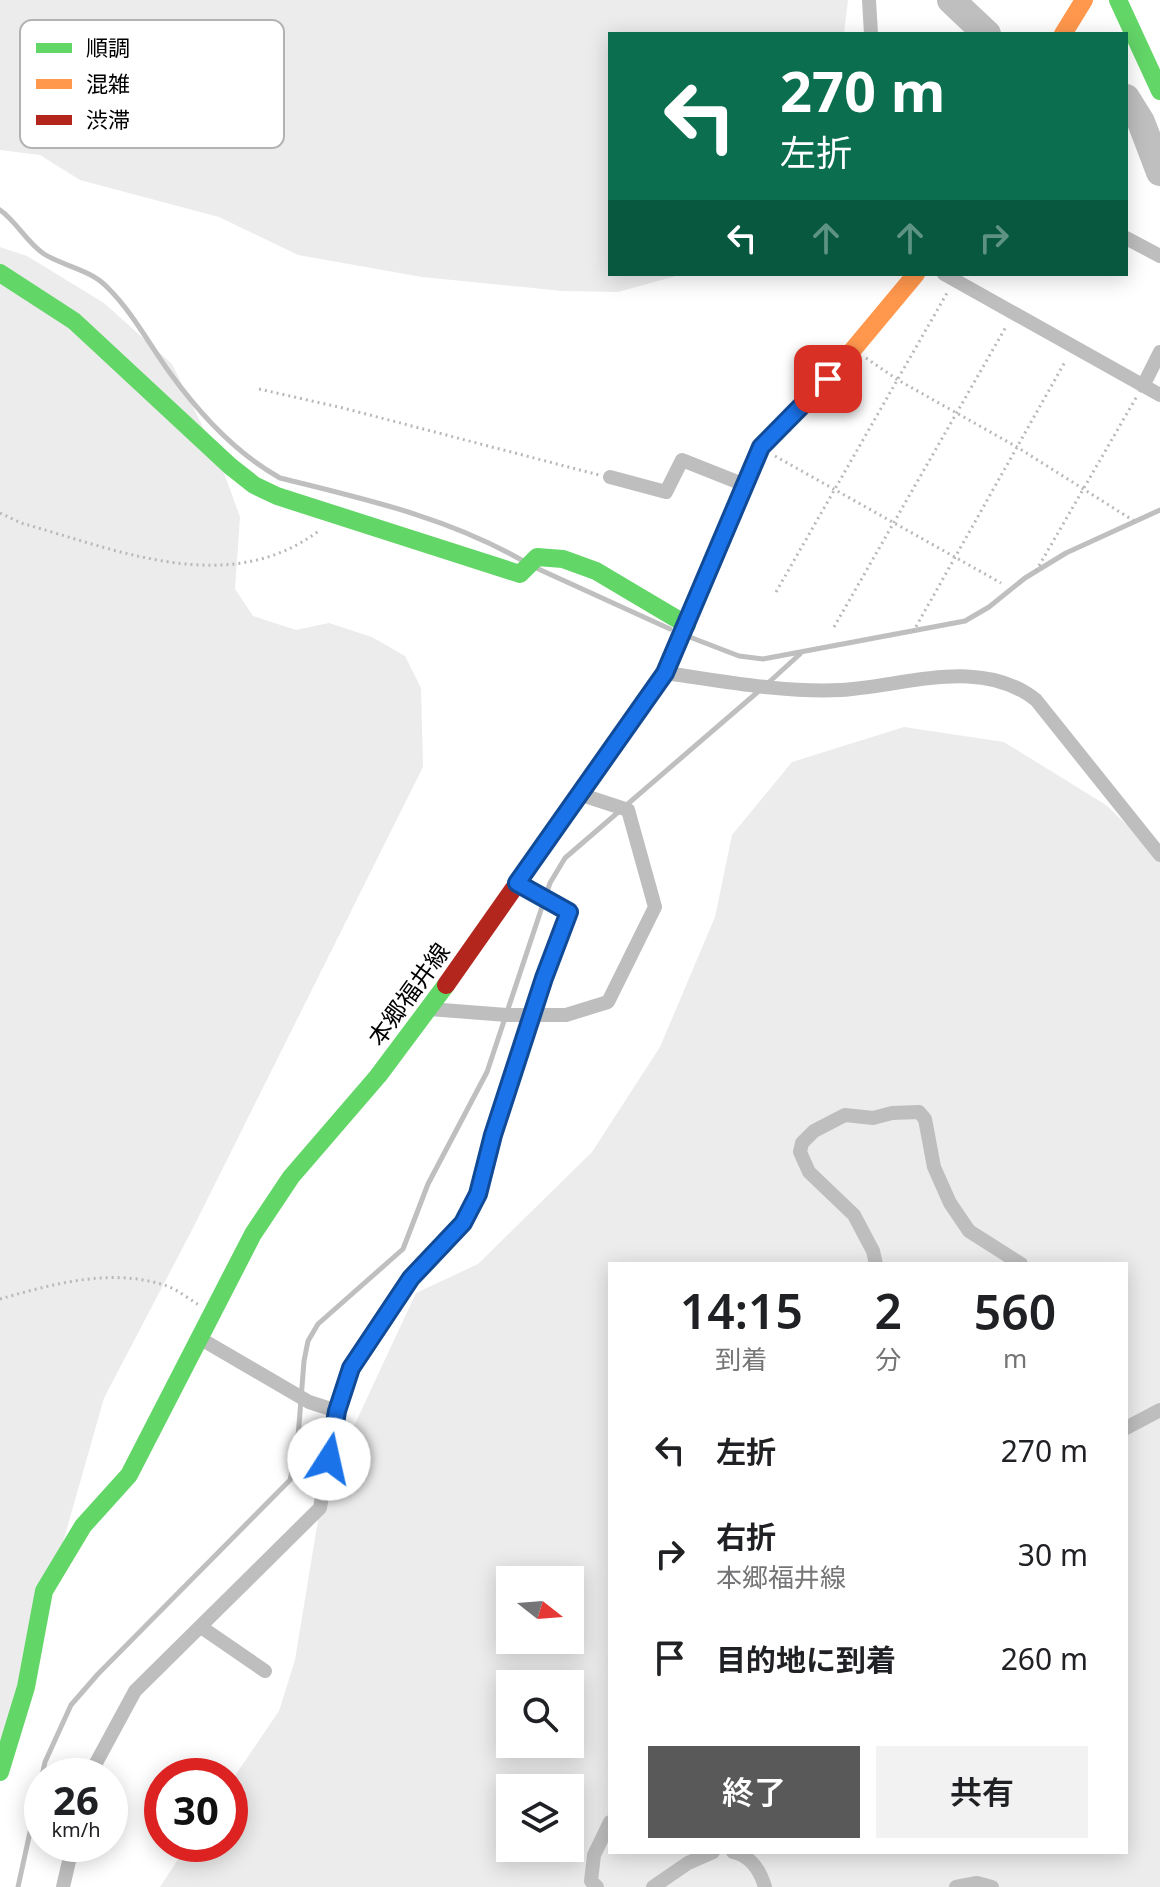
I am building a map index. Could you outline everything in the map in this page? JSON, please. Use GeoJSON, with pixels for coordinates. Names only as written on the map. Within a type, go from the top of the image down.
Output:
{"type":"FeatureCollection","features":[{"type":"Feature","properties":{"kind":"main road"},"geometry":{"type":"LineString","coordinates":[[1064,32],[1084,0]]}},
{"type":"Feature","properties":{"kind":"main road"},"geometry":{"type":"LineString","coordinates":[[1118,0],[1158,81]]}},
{"type":"Feature","properties":{"kind":"main road"},"geometry":{"type":"LineString","coordinates":[[0,273],[74,321],[254,485],[277,496],[520,574],[537,557],[563,559],[596,571],[687,625]]}},
{"type":"Feature","properties":{"kind":"main road","name":"本郷福井線"},"geometry":{"type":"LineString","coordinates":[[0,1772],[26,1687],[44,1591],[83,1526],[129,1475],[253,1234],[291,1177],[378,1076],[429,1009],[665,673],[761,447],[853,349],[914,276]]}},
{"type":"Feature","properties":{"kind":"street"},"geometry":{"type":"LineString","coordinates":[[869,0],[871,32]]}},
{"type":"Feature","properties":{"kind":"street"},"geometry":{"type":"LineString","coordinates":[[1128,239],[1160,256]]}},
{"type":"Feature","properties":{"kind":"street"},"geometry":{"type":"LineString","coordinates":[[949,277],[1160,395]]}},
{"type":"Feature","properties":{"kind":"street"},"geometry":{"type":"LineString","coordinates":[[1143,386],[1160,352]]}},
{"type":"Feature","properties":{"kind":"street"},"geometry":{"type":"LineString","coordinates":[[610,477],[666,492],[682,460],[745,485]]}},
{"type":"Feature","properties":{"kind":"street"},"geometry":{"type":"LineString","coordinates":[[665,673],[790,689],[841,690],[941,677],[981,676],[1022,689],[1036,700],[1160,855]]}},
{"type":"Feature","properties":{"kind":"street"},"geometry":{"type":"LineString","coordinates":[[429,1009],[566,1015],[608,1002],[655,907],[628,810],[579,794]]}},
{"type":"Feature","properties":{"kind":"street"},"geometry":{"type":"LineString","coordinates":[[99,1758],[135,1691],[320,1508],[337,1411],[351,1368],[411,1278],[463,1223],[478,1194],[493,1135],[569,912],[517,883]]}},
{"type":"Feature","properties":{"kind":"street"},"geometry":{"type":"LineString","coordinates":[[876,1262],[854,1215],[809,1172],[800,1152],[802,1143],[814,1131],[845,1115],[873,1118],[892,1113],[919,1112],[925,1119],[934,1167],[950,1203],[969,1231],[1018,1262]]}},
{"type":"Feature","properties":{"kind":"street"},"geometry":{"type":"LineString","coordinates":[[201,1339],[309,1402],[337,1411]]}},
{"type":"Feature","properties":{"kind":"street"},"geometry":{"type":"LineString","coordinates":[[1128,1427],[1160,1410]]}},
{"type":"Feature","properties":{"kind":"street"},"geometry":{"type":"LineString","coordinates":[[201,1627],[265,1671]]}},
{"type":"Feature","properties":{"kind":"street"},"geometry":{"type":"LineString","coordinates":[[597,1887],[591,1881],[594,1855],[608,1826]]}},
{"type":"Feature","properties":{"kind":"street"},"geometry":{"type":"LineString","coordinates":[[653,1887],[688,1863],[708,1854]]}},
{"type":"Feature","properties":{"kind":"street"},"geometry":{"type":"LineString","coordinates":[[742,1854],[760,1870],[765,1887]]}},
{"type":"Feature","properties":{"kind":"street"},"geometry":{"type":"LineString","coordinates":[[63,1887],[69,1862]]}},
{"type":"Feature","properties":{"kind":"street"},"geometry":{"type":"LineString","coordinates":[[956,1887],[977,1883],[992,1887]]}},
{"type":"Feature","properties":{"kind":"path"},"geometry":{"type":"LineString","coordinates":[[776,592],[898,380],[949,277]]}},
{"type":"Feature","properties":{"kind":"path"},"geometry":{"type":"LineString","coordinates":[[834,627],[1014,313]]}},
{"type":"Feature","properties":{"kind":"path"},"geometry":{"type":"LineString","coordinates":[[913,632],[1073,347]]}},
{"type":"Feature","properties":{"kind":"path"},"geometry":{"type":"LineString","coordinates":[[853,349],[898,380],[1017,447],[1134,521]]}},
{"type":"Feature","properties":{"kind":"path"},"geometry":{"type":"LineString","coordinates":[[1036,571],[1143,386]]}},
{"type":"Feature","properties":{"kind":"path"},"geometry":{"type":"LineString","coordinates":[[259,389],[610,477]]}},
{"type":"Feature","properties":{"kind":"path"},"geometry":{"type":"LineString","coordinates":[[761,447],[1001,583]]}},
{"type":"Feature","properties":{"kind":"path"},"geometry":{"type":"LineString","coordinates":[[0,513],[21,523],[171,564],[208,565],[254,562],[283,553],[338,516]]}},
{"type":"Feature","properties":{"kind":"path"},"geometry":{"type":"LineString","coordinates":[[0,1299],[57,1283],[123,1277],[169,1286],[214,1315]]}},
{"type":"Feature","properties":{"kind":"shaded area"},"geometry":{"type":"Polygon","coordinates":[[[0,0],[848,0],[844,32],[608,32],[608,276],[676,276],[618,292],[562,291],[422,277],[298,255],[219,217],[80,180],[40,155],[0,150],[0,0]]]}},
{"type":"Feature","properties":{"kind":"shaded area"},"geometry":{"type":"Polygon","coordinates":[[[0,247],[27,256],[104,303],[172,364],[220,462],[240,517],[235,589],[253,616],[296,630],[329,623],[372,637],[405,656],[421,688],[423,767],[192,1230],[104,1398],[0,1764],[0,247]]]}},
{"type":"Feature","properties":{"kind":"shaded area"},"geometry":{"type":"Polygon","coordinates":[[[904,727],[1004,742],[1106,805],[1160,856],[1160,1887],[160,1887],[176,1862],[248,1862],[247,1758],[279,1711],[295,1660],[320,1508],[347,1441],[416,1293],[478,1264],[592,1152],[660,1047],[715,917],[732,835],[792,762],[904,727]]]}},
{"type":"Feature","properties":{"kind":"waterway"},"geometry":{"type":"LineString","coordinates":[[951,0],[985,32]]}},
{"type":"Feature","properties":{"kind":"waterway"},"geometry":{"type":"LineString","coordinates":[[1128,101],[1141,122],[1160,172]]}},
{"type":"Feature","properties":{"kind":"waterway"},"geometry":{"type":"LineString","coordinates":[[0,210],[44,254],[93,276],[108,288],[193,403],[234,445],[264,468],[280,478],[375,502],[437,522],[467,533],[525,562]]}},
{"type":"Feature","properties":{"kind":"waterway"},"geometry":{"type":"LineString","coordinates":[[687,636],[739,656],[763,659],[965,621],[1066,553],[1160,510]]}},
{"type":"Feature","properties":{"kind":"waterway"},"geometry":{"type":"LineString","coordinates":[[534,567],[670,629]]}},
{"type":"Feature","properties":{"kind":"waterway"},"geometry":{"type":"LineString","coordinates":[[767,684],[800,654]]}},
{"type":"Feature","properties":{"kind":"waterway"},"geometry":{"type":"LineString","coordinates":[[47,1758],[71,1705],[98,1674],[290,1480],[297,1450],[308,1341],[318,1324],[403,1249],[428,1184],[487,1072],[550,883],[565,858],[760,690]]}},
{"type":"Feature","properties":{"kind":"waterway"},"geometry":{"type":"LineString","coordinates":[[18,1887],[24,1860]]}},
{"type":"Feature","properties":{"kind":"traffic: fast"},"geometry":{"type":"LineString","coordinates":[[1118,0],[1160,91]]}},
{"type":"Feature","properties":{"kind":"traffic: fast"},"geometry":{"type":"LineString","coordinates":[[0,273],[74,321],[254,485],[277,496],[520,574],[537,557],[563,559],[596,571],[687,625]]}},
{"type":"Feature","properties":{"kind":"traffic: fast"},"geometry":{"type":"LineString","coordinates":[[559,824],[665,673],[761,447],[831,376]]}},
{"type":"Feature","properties":{"kind":"traffic: fast"},"geometry":{"type":"LineString","coordinates":[[0,1772],[26,1687],[44,1591],[83,1526],[129,1475],[253,1234],[291,1177],[378,1076],[446,985]]}},
{"type":"Feature","properties":{"kind":"traffic: slow"},"geometry":{"type":"LineString","coordinates":[[1064,32],[1084,0]]}},
{"type":"Feature","properties":{"kind":"traffic: slow"},"geometry":{"type":"LineString","coordinates":[[831,376],[914,276]]}},
{"type":"Feature","properties":{"kind":"traffic: jam"},"geometry":{"type":"LineString","coordinates":[[446,985],[559,824]]}},
{"type":"Feature","properties":{"kind":"route"},"geometry":{"type":"LineString","coordinates":[[329,1459],[337,1411],[351,1368],[411,1278],[463,1223],[478,1194],[493,1135],[569,912],[517,883],[665,673],[761,447],[828,379]]}}]}
